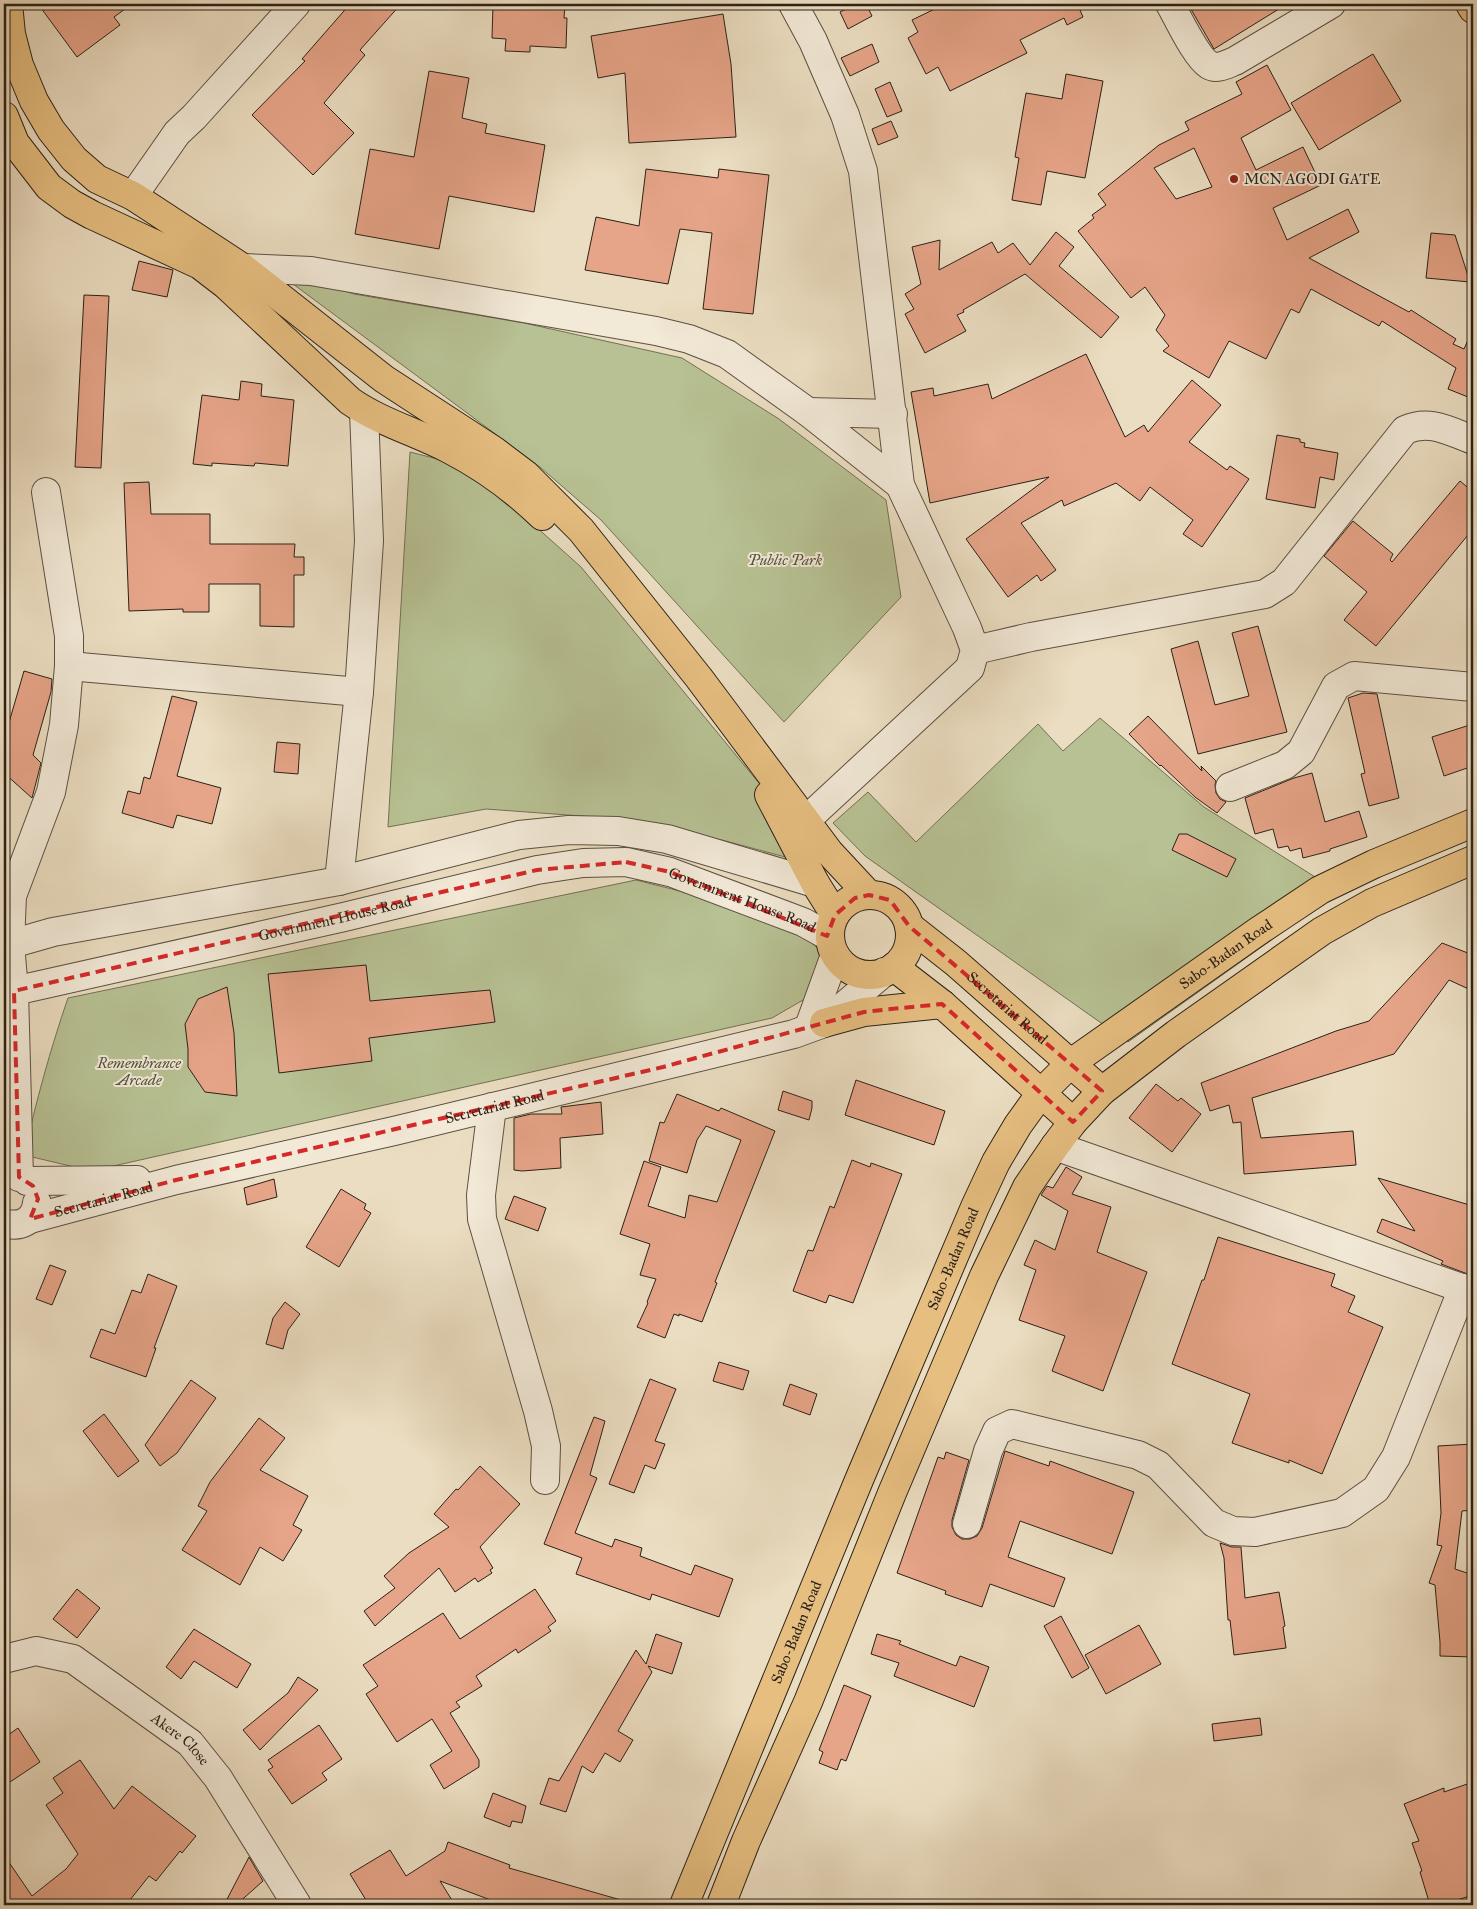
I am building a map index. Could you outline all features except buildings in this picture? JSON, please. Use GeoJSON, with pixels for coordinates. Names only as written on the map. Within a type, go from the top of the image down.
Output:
{"type":"FeatureCollection","features":[{"type":"Feature","properties":{"kind":"main road"},"geometry":{"type":"LineString","coordinates":[[8,4],[11,34],[19,65],[34,100],[51,130],[74,159],[97,179],[133,196],[243,268],[384,379],[493,450],[526,475],[581,530],[699,678],[829,852],[869,895]]}},
{"type":"Feature","properties":{"kind":"main road"},"geometry":{"type":"LineString","coordinates":[[1470,4],[1473,9]]}},
{"type":"Feature","properties":{"kind":"main road"},"geometry":{"type":"LineString","coordinates":[[4,116],[15,143],[49,187],[72,204],[200,265],[226,285],[350,401],[364,411],[448,449],[498,478],[522,496],[563,537],[679,677],[768,793],[815,883],[842,964],[862,974],[873,975],[889,970],[902,958],[908,948],[910,937],[909,926],[905,916],[890,900],[869,895],[855,898],[844,905],[833,936]]}},
{"type":"Feature","properties":{"kind":"main road","name":"Sabo-Badan Road"},"geometry":{"type":"LineString","coordinates":[[684,1905],[859,1480],[996,1162],[1018,1125],[1041,1094],[1071,1063],[1320,890],[1374,864],[1473,823]]}},
{"type":"Feature","properties":{"kind":"main road"},"geometry":{"type":"LineString","coordinates":[[721,1905],[746,1841],[808,1702],[892,1493],[984,1276],[1027,1187],[1054,1146],[1072,1122],[1102,1091],[1176,1034],[1322,931],[1372,903],[1473,860]]}},
{"type":"Feature","properties":{"kind":"main road","name":"Secretariat Road"},"geometry":{"type":"LineString","coordinates":[[909,926],[956,963],[1102,1091]]}},
{"type":"Feature","properties":{"kind":"main road"},"geometry":{"type":"LineString","coordinates":[[889,970],[942,1004],[1072,1122]]}},
{"type":"Feature","properties":{"kind":"main road"},"geometry":{"type":"LineString","coordinates":[[817,1025],[864,1012],[942,1004]]}},
{"type":"Feature","properties":{"kind":"main road"},"geometry":{"type":"LineString","coordinates":[[859,1480],[892,1493]]}},
{"type":"Feature","properties":{"kind":"street"},"geometry":{"type":"LineString","coordinates":[[133,196],[177,133],[194,117],[296,4]]}},
{"type":"Feature","properties":{"kind":"street"},"geometry":{"type":"LineString","coordinates":[[793,4],[813,41],[845,114],[863,171],[900,485],[967,628],[975,650],[970,668],[805,821]]}},
{"type":"Feature","properties":{"kind":"street"},"geometry":{"type":"LineString","coordinates":[[1170,4],[1198,52],[1209,65],[1218,67],[1235,60],[1331,4]]}},
{"type":"Feature","properties":{"kind":"street"},"geometry":{"type":"LineString","coordinates":[[243,268],[311,271],[672,335],[727,354],[808,412],[900,485]]}},
{"type":"Feature","properties":{"kind":"street"},"geometry":{"type":"LineString","coordinates":[[339,881],[359,692],[369,541],[364,411]]}},
{"type":"Feature","properties":{"kind":"street"},"geometry":{"type":"LineString","coordinates":[[808,412],[893,414]]}},
{"type":"Feature","properties":{"kind":"street"},"geometry":{"type":"LineString","coordinates":[[975,650],[1031,637],[1265,594],[1284,582],[1405,430],[1418,425],[1430,425],[1473,440]]}},
{"type":"Feature","properties":{"kind":"street"},"geometry":{"type":"LineString","coordinates":[[4,1240],[19,1222],[35,1213],[38,1199],[33,1186],[17,1179],[14,991],[7,945],[12,896],[51,792],[64,725],[68,666],[69,636],[46,492]]}},
{"type":"Feature","properties":{"kind":"street"},"geometry":{"type":"LineString","coordinates":[[68,666],[359,692]]}},
{"type":"Feature","properties":{"kind":"street"},"geometry":{"type":"LineString","coordinates":[[1230,787],[1285,765],[1301,752],[1336,686],[1354,676],[1473,687]]}},
{"type":"Feature","properties":{"kind":"street"},"geometry":{"type":"LineString","coordinates":[[7,945],[52,932],[339,881],[519,836],[569,830],[618,831],[666,839],[815,883]]}},
{"type":"Feature","properties":{"kind":"street","name":"Government House Road"},"geometry":{"type":"LineString","coordinates":[[14,991],[344,917],[537,870],[583,864],[626,862],[670,872],[803,922],[833,936]]}},
{"type":"Feature","properties":{"kind":"street"},"geometry":{"type":"LineString","coordinates":[[817,1025],[833,936]]}},
{"type":"Feature","properties":{"kind":"street","name":"Secretariat Road"},"geometry":{"type":"LineString","coordinates":[[19,1222],[176,1180],[492,1107],[794,1034],[817,1025],[889,970]]}},
{"type":"Feature","properties":{"kind":"street"},"geometry":{"type":"LineString","coordinates":[[492,1107],[481,1195],[482,1219],[541,1420],[546,1446],[545,1480]]}},
{"type":"Feature","properties":{"kind":"street"},"geometry":{"type":"LineString","coordinates":[[966,1524],[988,1450],[997,1431],[1012,1424],[1138,1455],[1158,1465],[1214,1522],[1233,1532],[1255,1532],[1342,1513],[1376,1490],[1396,1457],[1468,1290],[1054,1146]]}},
{"type":"Feature","properties":{"kind":"street","name":"Secretariat Road"},"geometry":{"type":"LineString","coordinates":[[17,1179],[176,1180]]}},
{"type":"Feature","properties":{"kind":"street","name":"Akere Close"},"geometry":{"type":"LineString","coordinates":[[4,1659],[36,1651],[73,1659],[190,1743],[218,1778],[297,1905]]}},
{"type":"Feature","properties":{"kind":"highlighted area"},"geometry":{"type":"Polygon","coordinates":[[[626,862],[670,872],[827,936],[835,915],[855,898],[869,895],[890,900],[909,926],[1102,1091],[1073,1122],[942,1004],[864,1012],[663,1067],[176,1180],[30,1219],[38,1199],[33,1186],[19,1177],[14,991],[537,870],[626,862]]]}},
{"type":"Feature","properties":{"kind":"green space","name":"Public Park"},"geometry":{"type":"Polygon","coordinates":[[[270,267],[354,294],[524,323],[682,358],[779,419],[886,500],[901,597],[784,722],[601,520],[540,467],[270,267]]]}},
{"type":"Feature","properties":{"kind":"green space"},"geometry":{"type":"Polygon","coordinates":[[[410,452],[469,467],[581,567],[763,788],[789,858],[722,840],[622,819],[486,809],[388,827],[410,452]]]}},
{"type":"Feature","properties":{"kind":"green space"},"geometry":{"type":"Polygon","coordinates":[[[1100,718],[1204,807],[1339,892],[1128,1042],[865,856],[833,823],[868,792],[916,842],[1038,724],[1063,751],[1100,718]]]}},
{"type":"Feature","properties":{"kind":"green space","name":"Remembrance Arcade"},"geometry":{"type":"Polygon","coordinates":[[[636,880],[783,917],[825,955],[810,996],[772,1018],[91,1171],[24,1155],[33,1115],[68,998],[636,880]]]}},
{"type":"Feature","properties":{"kind":"place","name":"MCN AGODI GATE"},"geometry":{"type":"Point","coordinates":[1234,179]}}]}
